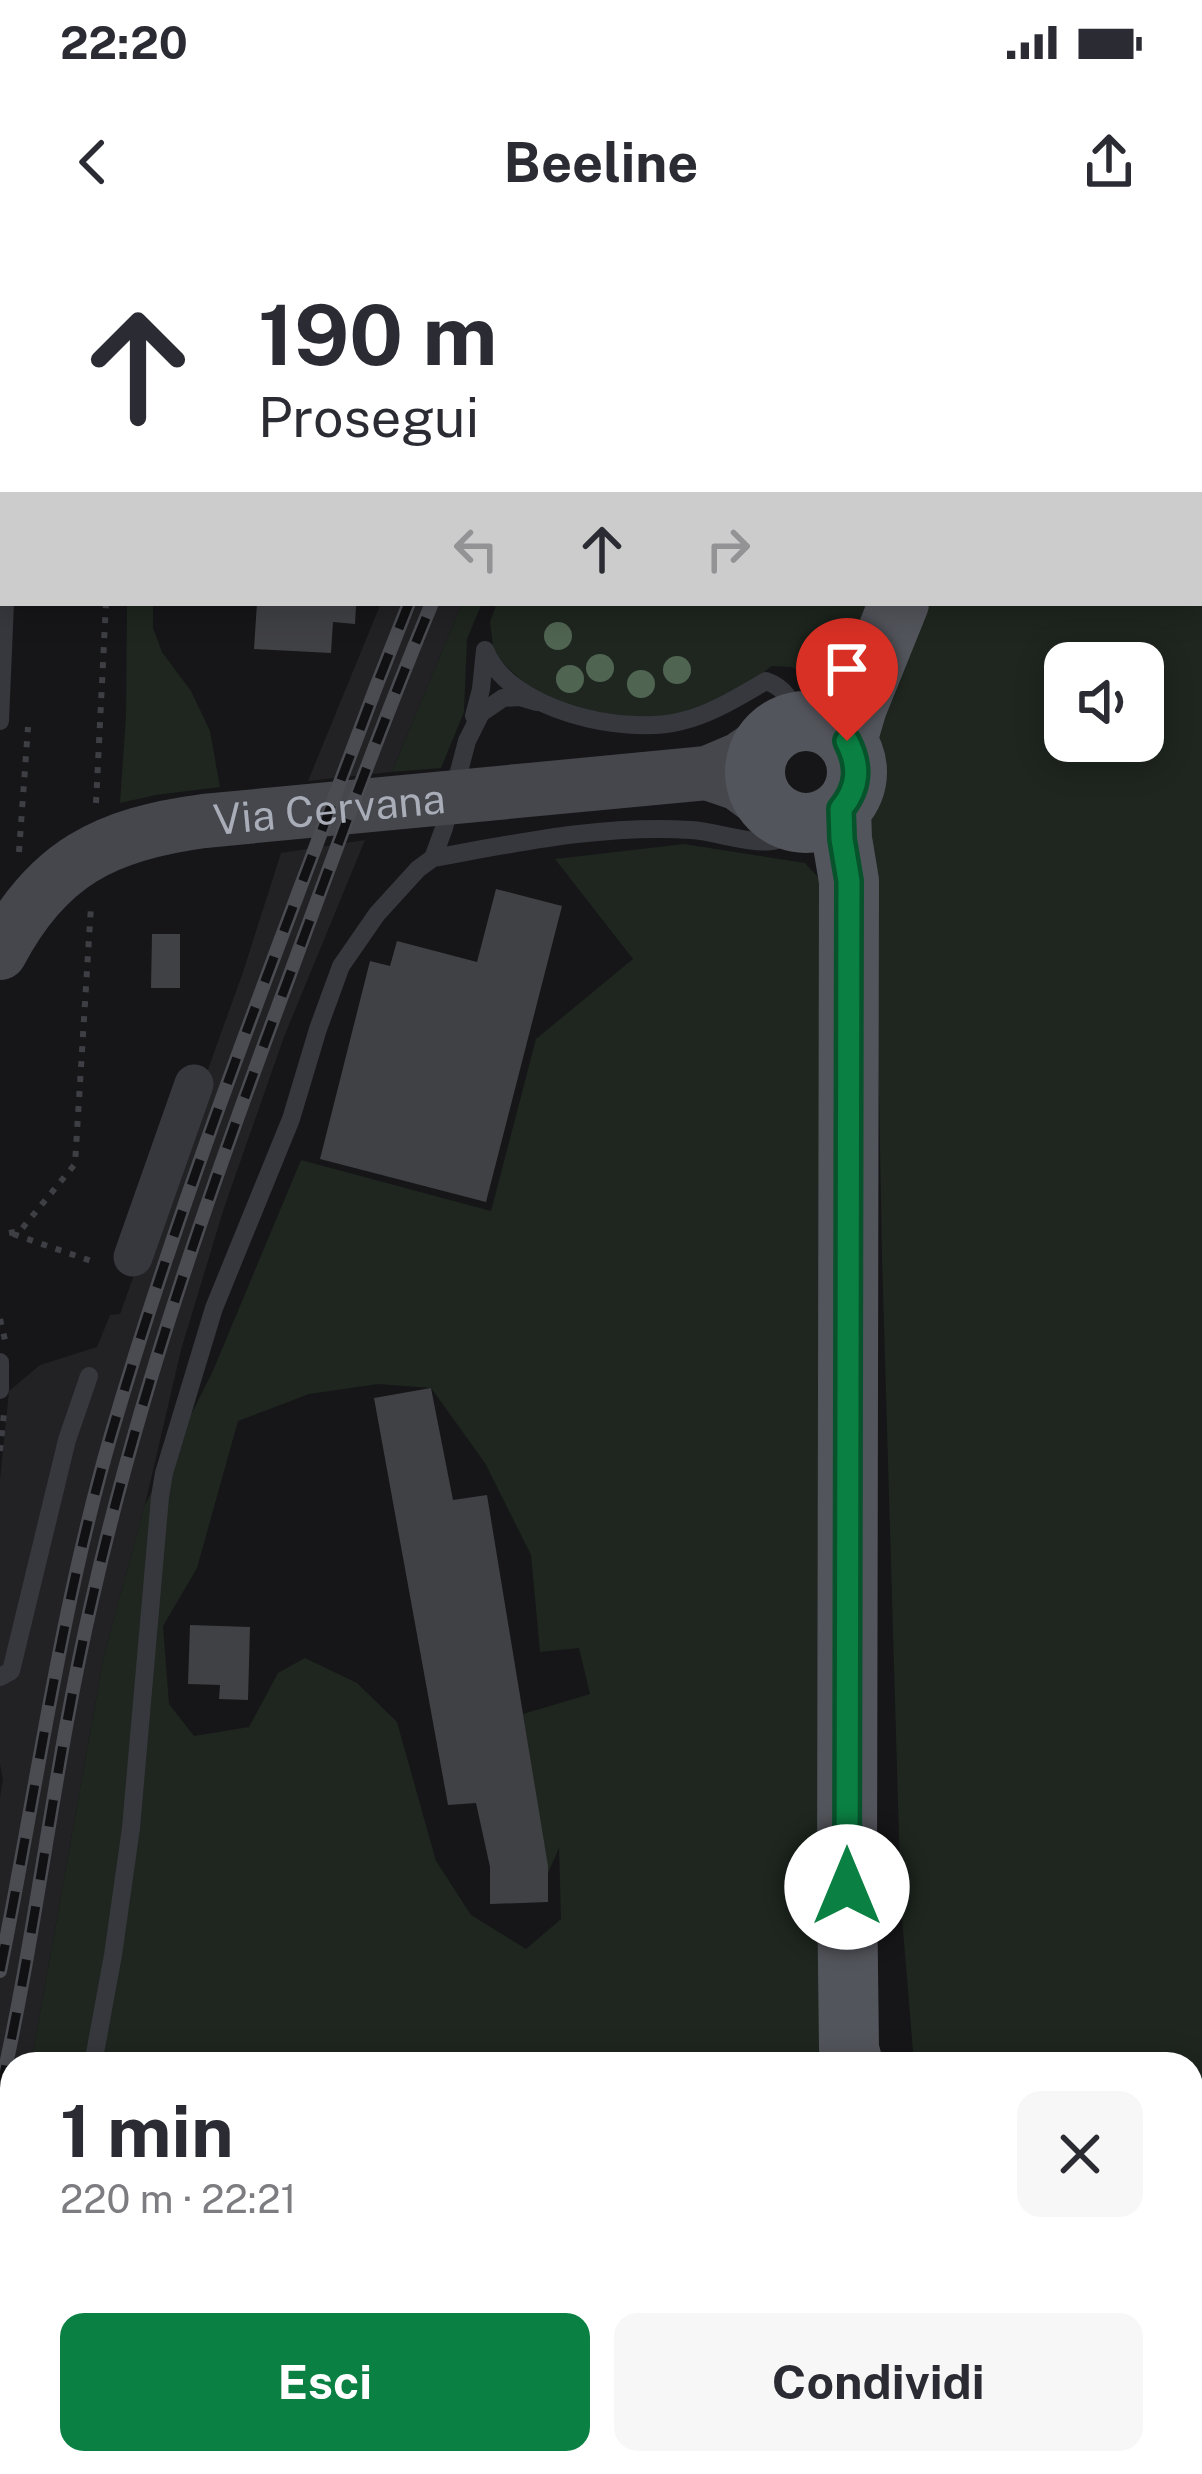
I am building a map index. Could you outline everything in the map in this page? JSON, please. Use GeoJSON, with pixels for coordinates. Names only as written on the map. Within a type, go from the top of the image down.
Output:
{"type":"FeatureCollection","features":[{"type":"Feature","properties":{"kind":"main road"},"geometry":{"type":"LineString","coordinates":[[850,2052],[849,881],[842,839],[758,790],[755,773],[757,756],[857,707],[889,629]]}},
{"type":"Feature","properties":{"kind":"main road"},"geometry":{"type":"LineString","coordinates":[[805,731],[857,769],[850,798],[805,815]]}},
{"type":"Feature","properties":{"kind":"street","name":"Via Cervana"},"geometry":{"type":"LineString","coordinates":[[0,953],[15,925],[65,870],[108,844],[151,829],[707,773],[805,731]]}},
{"type":"Feature","properties":{"kind":"street"},"geometry":{"type":"LineString","coordinates":[[707,773],[805,815]]}},
{"type":"Feature","properties":{"kind":"street"},"geometry":{"type":"LineString","coordinates":[[122,1263],[194,1084]]}},
{"type":"Feature","properties":{"kind":"lane"},"geometry":{"type":"LineString","coordinates":[[0,721],[5,606]]}},
{"type":"Feature","properties":{"kind":"lane"},"geometry":{"type":"LineString","coordinates":[[433,858],[481,689],[485,650],[501,676],[537,702]]}},
{"type":"Feature","properties":{"kind":"lane"},"geometry":{"type":"LineString","coordinates":[[465,751],[481,713],[512,696],[604,720],[663,724],[688,720],[766,681],[787,694],[805,731]]}},
{"type":"Feature","properties":{"kind":"lane"},"geometry":{"type":"LineString","coordinates":[[95,2052],[131,1828],[164,1473],[214,1308],[291,1119],[341,966],[377,914],[433,858],[602,832],[677,829],[771,843],[794,836],[805,815]]}},
{"type":"Feature","properties":{"kind":"lane"},"geometry":{"type":"LineString","coordinates":[[0,1362],[0,1390]]}},
{"type":"Feature","properties":{"kind":"lane"},"geometry":{"type":"LineString","coordinates":[[0,1677],[11,1670],[67,1440],[89,1376]]}},
{"type":"Feature","properties":{"kind":"path"},"geometry":{"type":"LineString","coordinates":[[96,802],[106,606]]}},
{"type":"Feature","properties":{"kind":"path"},"geometry":{"type":"LineString","coordinates":[[19,862],[28,717]]}},
{"type":"Feature","properties":{"kind":"path"},"geometry":{"type":"LineString","coordinates":[[91,900],[75,1164],[20,1231],[10,1233],[122,1263]]}},
{"type":"Feature","properties":{"kind":"shaded area"},"geometry":{"type":"Polygon","coordinates":[[[127,606],[153,606],[153,628],[162,652],[191,691],[210,731],[220,787],[120,803],[127,606]]]}},
{"type":"Feature","properties":{"kind":"shaded area"},"geometry":{"type":"Polygon","coordinates":[[[380,606],[461,606],[392,772],[308,781],[380,606]]]}},
{"type":"Feature","properties":{"kind":"shaded area"},"geometry":{"type":"Polygon","coordinates":[[[461,606],[481,606],[467,639],[464,712],[441,768],[392,772],[461,606]]]}},
{"type":"Feature","properties":{"kind":"shaded area"},"geometry":{"type":"Polygon","coordinates":[[[496,606],[870,606],[854,634],[814,676],[772,666],[695,714],[650,721],[545,702],[494,655],[490,622],[496,606]]]}},
{"type":"Feature","properties":{"kind":"shaded area"},"geometry":{"type":"Polygon","coordinates":[[[920,606],[1202,606],[1202,2052],[913,2052],[901,1905],[876,928],[860,798],[865,761],[920,606]]]}},
{"type":"Feature","properties":{"kind":"shaded area"},"geometry":{"type":"Polygon","coordinates":[[[365,840],[284,1037],[181,1350],[104,1655],[33,2052],[0,2052],[0,1480],[9,1391],[40,1365],[97,1347],[110,1315],[120,1314],[281,853],[365,840]]]}},
{"type":"Feature","properties":{"kind":"shaded area"},"geometry":{"type":"Polygon","coordinates":[[[684,844],[805,863],[825,885],[841,2052],[33,2052],[104,1655],[145,1505],[212,1373],[301,1160],[491,1211],[536,1039],[633,959],[555,859],[684,844]],[[378,1384],[309,1394],[238,1421],[197,1568],[163,1626],[169,1704],[194,1736],[249,1727],[278,1673],[305,1658],[357,1683],[397,1722],[436,1861],[471,1915],[526,1949],[561,1919],[559,1848],[548,1873],[523,1714],[590,1694],[579,1648],[540,1652],[531,1555],[485,1463],[431,1388],[378,1384]]]}},
{"type":"Feature","properties":{"kind":"building"},"geometry":{"type":"Polygon","coordinates":[[[257,606],[356,606],[355,624],[333,622],[331,653],[254,649],[257,606]]]}},
{"type":"Feature","properties":{"kind":"building"},"geometry":{"type":"Polygon","coordinates":[[[496,889],[562,906],[486,1202],[320,1159],[370,961],[390,966],[397,941],[477,962],[496,889]]]}},
{"type":"Feature","properties":{"kind":"building"},"geometry":{"type":"Polygon","coordinates":[[[152,934],[180,934],[180,988],[151,988],[152,934]]]}},
{"type":"Feature","properties":{"kind":"building"},"geometry":{"type":"Polygon","coordinates":[[[431,1388],[453,1500],[487,1495],[548,1866],[548,1902],[490,1904],[490,1867],[476,1803],[448,1805],[374,1398],[431,1388]]]}},
{"type":"Feature","properties":{"kind":"building"},"geometry":{"type":"Polygon","coordinates":[[[190,1625],[250,1627],[248,1700],[219,1699],[220,1685],[188,1684],[190,1625]]]}},
{"type":"Feature","properties":{"kind":"railway"},"geometry":{"type":"LineString","coordinates":[[0,1971],[63,1635],[111,1435],[203,1152],[408,606]]}},
{"type":"Feature","properties":{"kind":"railway"},"geometry":{"type":"LineString","coordinates":[[8,2052],[79,1661],[132,1441],[233,1130],[431,606]]}},
{"type":"Feature","properties":{"kind":"route"},"geometry":{"type":"LineString","coordinates":[[847,741],[857,769],[856,784],[841,809],[849,881],[847,1887]]}}]}
